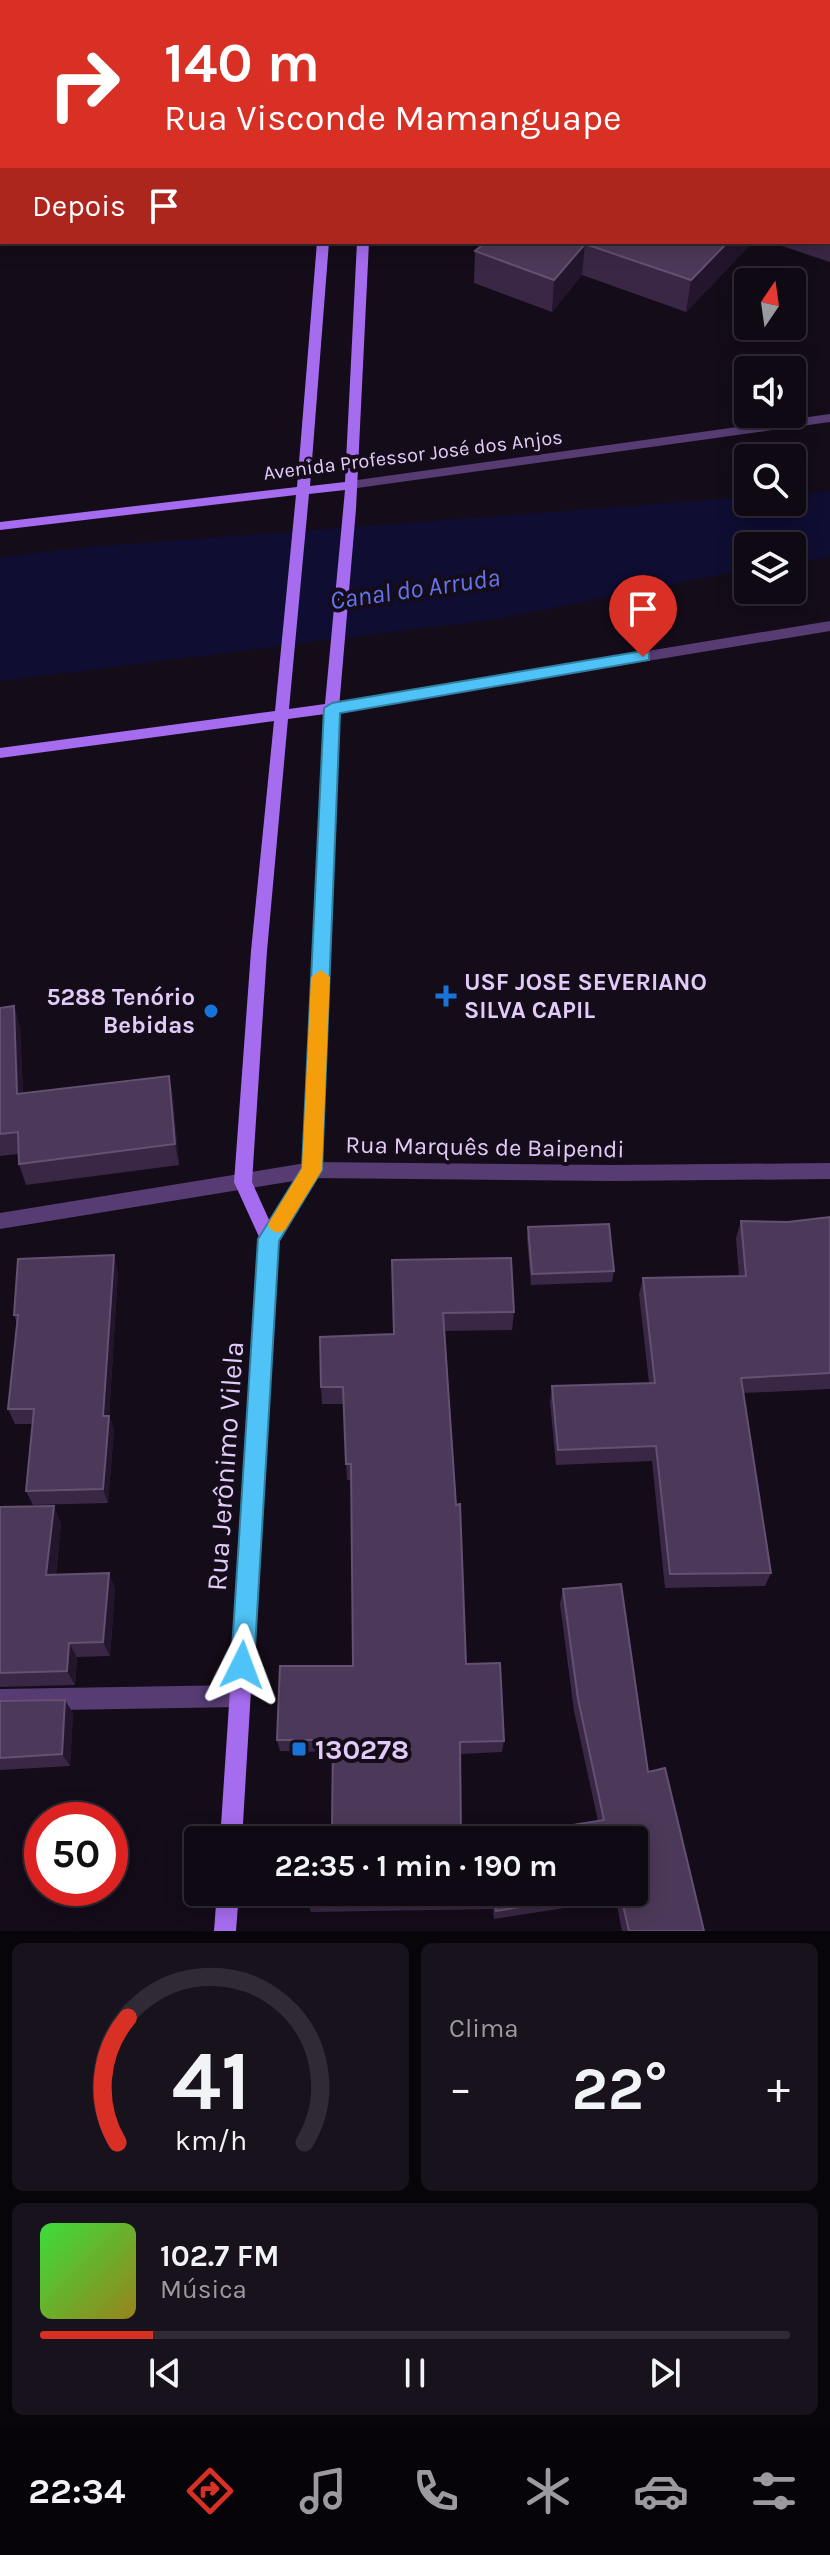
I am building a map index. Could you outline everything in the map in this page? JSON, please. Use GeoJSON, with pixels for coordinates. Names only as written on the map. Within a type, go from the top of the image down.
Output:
{"type":"FeatureCollection","features":[{"type":"Feature","properties":{"kind":"main road","name":"Rua Jerônimo Vilela"},"geometry":{"type":"LineString","coordinates":[[232,1826],[269,1239],[243,1182],[259,951],[287,669],[323,244]]}},
{"type":"Feature","properties":{"kind":"main road","name":"Rua Jerônimo Vilela"},"geometry":{"type":"LineString","coordinates":[[269,1239],[312,1170],[332,708],[350,509],[363,244]]}},
{"type":"Feature","properties":{"kind":"main road","name":"Avenida Professor José dos Anjos"},"geometry":{"type":"LineString","coordinates":[[0,526],[350,485]]}},
{"type":"Feature","properties":{"kind":"main road"},"geometry":{"type":"LineString","coordinates":[[0,753],[332,708]]}},
{"type":"Feature","properties":{"kind":"main road"},"geometry":{"type":"LineString","coordinates":[[225,1931],[227,1906]]}},
{"type":"Feature","properties":{"kind":"street","name":"Avenida Professor José dos Anjos"},"geometry":{"type":"LineString","coordinates":[[350,485],[830,418]]}},
{"type":"Feature","properties":{"kind":"street"},"geometry":{"type":"LineString","coordinates":[[332,708],[830,626]]}},
{"type":"Feature","properties":{"kind":"street","name":"Rua Marquês de Baipendi"},"geometry":{"type":"LineString","coordinates":[[0,1221],[312,1170],[613,1173],[830,1171]]}},
{"type":"Feature","properties":{"kind":"street"},"geometry":{"type":"LineString","coordinates":[[0,1700],[240,1696]]}},
{"type":"Feature","properties":{"kind":"water","name":"Canal do Arruda"},"geometry":{"type":"Polygon","coordinates":[[[830,491],[830,557],[806,561],[806,532],[734,532],[734,572],[497,619],[0,681],[0,557],[89,547],[734,498],[734,516],[806,516],[806,493],[830,491]]]}},
{"type":"Feature","properties":{"kind":"building"},"geometry":{"type":"Polygon","coordinates":[[[484,244],[585,244],[554,280],[475,251],[484,244]]]}},
{"type":"Feature","properties":{"kind":"building"},"geometry":{"type":"Polygon","coordinates":[[[585,244],[726,244],[691,280],[585,244]]]}},
{"type":"Feature","properties":{"kind":"building"},"geometry":{"type":"Polygon","coordinates":[[[14,1006],[17,1094],[169,1076],[175,1144],[19,1164],[18,1132],[0,1134],[0,1008],[14,1006]]]}},
{"type":"Feature","properties":{"kind":"building"},"geometry":{"type":"Polygon","coordinates":[[[830,1217],[830,1373],[741,1378],[771,1573],[670,1574],[656,1446],[558,1450],[552,1386],[655,1383],[643,1278],[746,1276],[741,1221],[788,1222],[830,1217]]]}},
{"type":"Feature","properties":{"kind":"building"},"geometry":{"type":"Polygon","coordinates":[[[609,1224],[614,1271],[532,1274],[528,1227],[609,1224]]]}},
{"type":"Feature","properties":{"kind":"building"},"geometry":{"type":"Polygon","coordinates":[[[114,1255],[103,1416],[109,1416],[103,1489],[26,1491],[34,1409],[8,1409],[18,1315],[14,1315],[18,1259],[114,1255]]]}},
{"type":"Feature","properties":{"kind":"building"},"geometry":{"type":"Polygon","coordinates":[[[511,1258],[514,1312],[443,1313],[456,1505],[460,1504],[466,1664],[500,1663],[504,1741],[460,1742],[461,1826],[332,1826],[333,1740],[277,1740],[280,1666],[353,1666],[351,1464],[346,1464],[343,1387],[321,1387],[320,1337],[394,1334],[392,1260],[511,1258]]]}},
{"type":"Feature","properties":{"kind":"building"},"geometry":{"type":"Polygon","coordinates":[[[54,1506],[46,1575],[109,1573],[103,1642],[69,1643],[67,1671],[0,1673],[0,1507],[54,1506]]]}},
{"type":"Feature","properties":{"kind":"building"},"geometry":{"type":"Polygon","coordinates":[[[621,1584],[648,1772],[665,1768],[704,1931],[629,1931],[623,1906],[648,1906],[648,1826],[566,1826],[604,1820],[578,1699],[563,1589],[621,1584]]]}},
{"type":"Feature","properties":{"kind":"building"},"geometry":{"type":"Polygon","coordinates":[[[65,1700],[62,1754],[0,1758],[0,1701],[65,1700]]]}},
{"type":"Feature","properties":{"kind":"building"},"geometry":{"type":"Polygon","coordinates":[[[496,1906],[527,1906],[496,1911],[496,1906]]]}},
{"type":"Feature","properties":{"kind":"slow traffic"},"geometry":{"type":"LineString","coordinates":[[278,1224],[312,1170],[321,977]]}},
{"type":"Feature","properties":{"kind":"place","name":"USF JOSE SEVERIANO SILVA CAPIL"},"geometry":{"type":"Point","coordinates":[446,996]}},
{"type":"Feature","properties":{"kind":"place","name":"5288 Tenório Bebidas"},"geometry":{"type":"Point","coordinates":[211,1011]}},
{"type":"Feature","properties":{"kind":"place","name":"130278"},"geometry":{"type":"Point","coordinates":[299,1749]}},
{"type":"Feature","properties":{"kind":"route"},"geometry":{"type":"LineString","coordinates":[[242,1665],[269,1239],[312,1170],[332,708],[643,657]]}}]}
